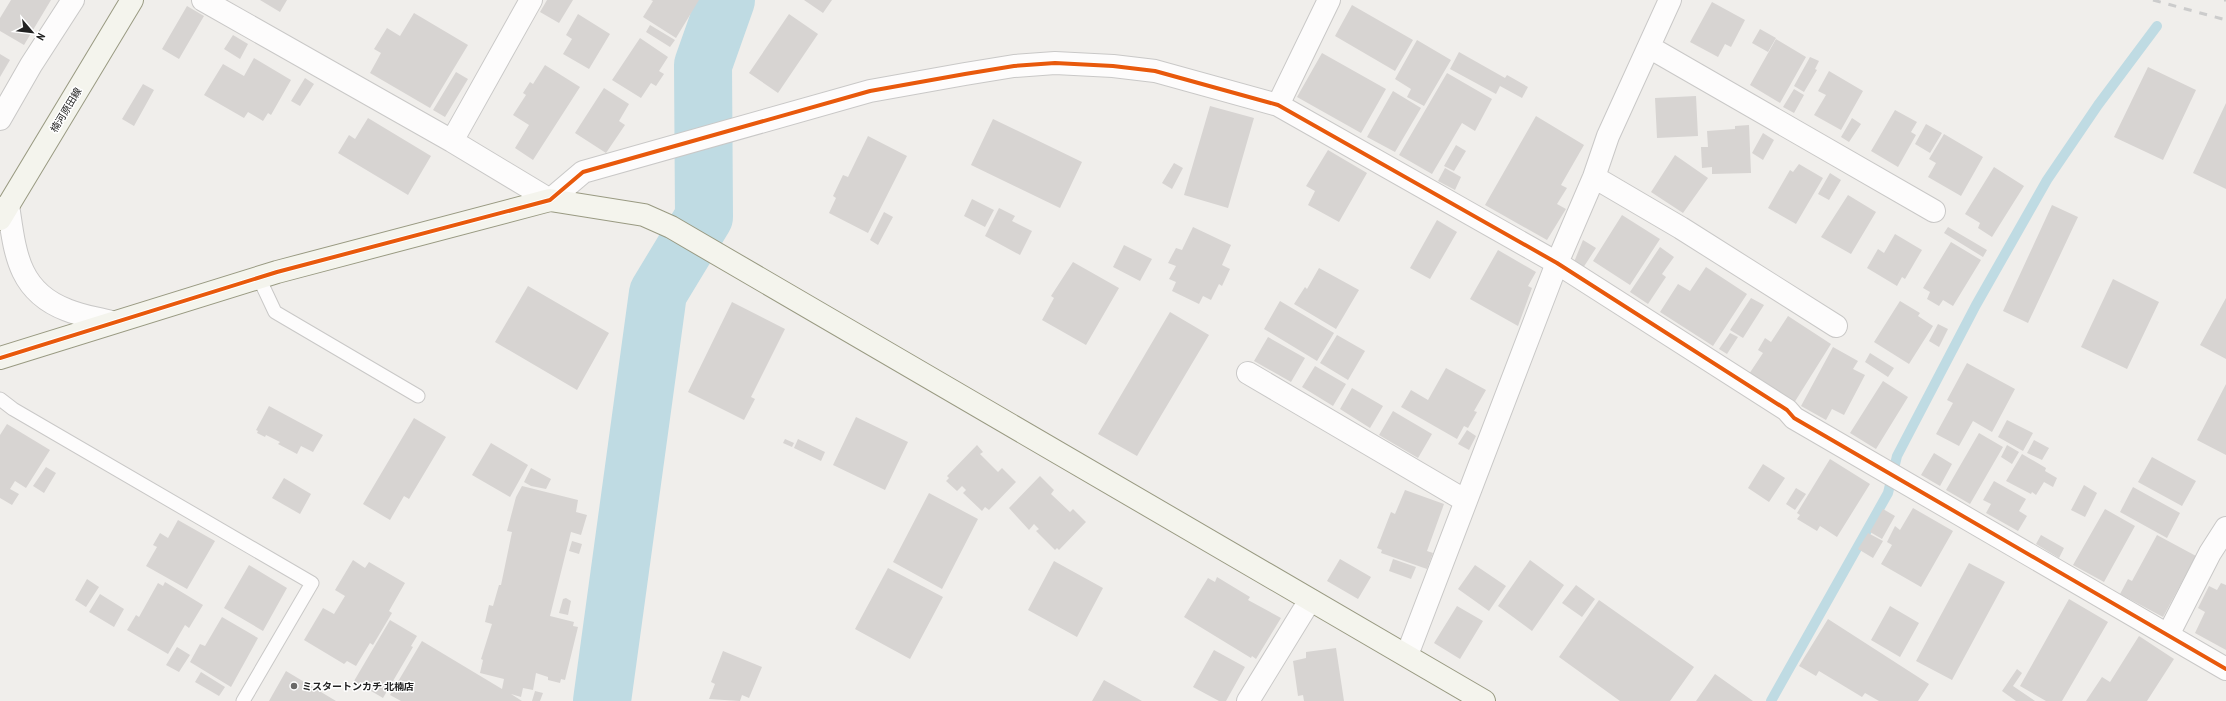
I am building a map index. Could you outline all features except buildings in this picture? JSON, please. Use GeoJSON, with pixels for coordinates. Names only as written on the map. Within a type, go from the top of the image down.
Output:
{"type":"FeatureCollection","features":[{"type":"Feature","properties":{"kind":"street"},"geometry":{"type":"LineString","coordinates":[[0,119],[31,65],[73,0]]}},
{"type":"Feature","properties":{"kind":"street","name":"楠河原田線"},"geometry":{"type":"LineString","coordinates":[[4,212],[132,0]]}},
{"type":"Feature","properties":{"kind":"street"},"geometry":{"type":"LineString","coordinates":[[203,0],[230,9],[550,200],[644,215],[671,227],[1484,701]]}},
{"type":"Feature","properties":{"kind":"street"},"geometry":{"type":"LineString","coordinates":[[452,141],[531,0]]}},
{"type":"Feature","properties":{"kind":"street"},"geometry":{"type":"LineString","coordinates":[[1278,105],[1330,0]]}},
{"type":"Feature","properties":{"kind":"street"},"geometry":{"type":"LineString","coordinates":[[1407,655],[1557,263],[1594,177],[1608,136],[1670,0]]}},
{"type":"Feature","properties":{"kind":"street"},"geometry":{"type":"LineString","coordinates":[[1649,47],[1934,210]]}},
{"type":"Feature","properties":{"kind":"street"},"geometry":{"type":"LineString","coordinates":[[0,358],[111,322],[259,278],[550,200],[583,172],[870,92],[1014,66],[1055,63],[1113,66],[1155,71],[1278,105],[1557,263],[1787,410],[1794,418],[2226,669]]}},
{"type":"Feature","properties":{"kind":"street"},"geometry":{"type":"LineString","coordinates":[[1594,177],[1681,228],[1836,326]]}},
{"type":"Feature","properties":{"kind":"street"},"geometry":{"type":"LineString","coordinates":[[4,212],[23,274],[36,292],[67,310],[111,322]]}},
{"type":"Feature","properties":{"kind":"street"},"geometry":{"type":"LineString","coordinates":[[1248,373],[1466,500]]}},
{"type":"Feature","properties":{"kind":"street"},"geometry":{"type":"LineString","coordinates":[[2168,635],[2210,553],[2226,528]]}},
{"type":"Feature","properties":{"kind":"street"},"geometry":{"type":"LineString","coordinates":[[1248,701],[1310,600]]}},
{"type":"Feature","properties":{"kind":"lane"},"geometry":{"type":"LineString","coordinates":[[259,278],[276,312],[418,396]]}},
{"type":"Feature","properties":{"kind":"lane"},"geometry":{"type":"LineString","coordinates":[[0,398],[13,409],[312,583],[243,701]]}},
{"type":"Feature","properties":{"kind":"waterway"},"geometry":{"type":"LineString","coordinates":[[602,701],[658,293],[704,217],[703,65],[726,0]]}},
{"type":"Feature","properties":{"kind":"waterway"},"geometry":{"type":"LineString","coordinates":[[1771,701],[1888,493],[1897,456],[1976,305],[2047,180],[2098,105],[2157,26]]}},
{"type":"Feature","properties":{"kind":"railway"},"geometry":{"type":"LineString","coordinates":[[2153,0],[2226,20]]}},
{"type":"Feature","properties":{"kind":"cycle path"},"geometry":{"type":"LineString","coordinates":[[0,358],[277,272],[550,200],[583,172],[870,91],[1014,66],[1055,63],[1113,66],[1155,71],[1278,105],[1557,263],[1787,410],[1794,418],[2226,669]]}},
{"type":"Feature","properties":{"kind":"place","name":"ミスタートンカチ 北楠店"},"geometry":{"type":"Point","coordinates":[294,686]}}]}
